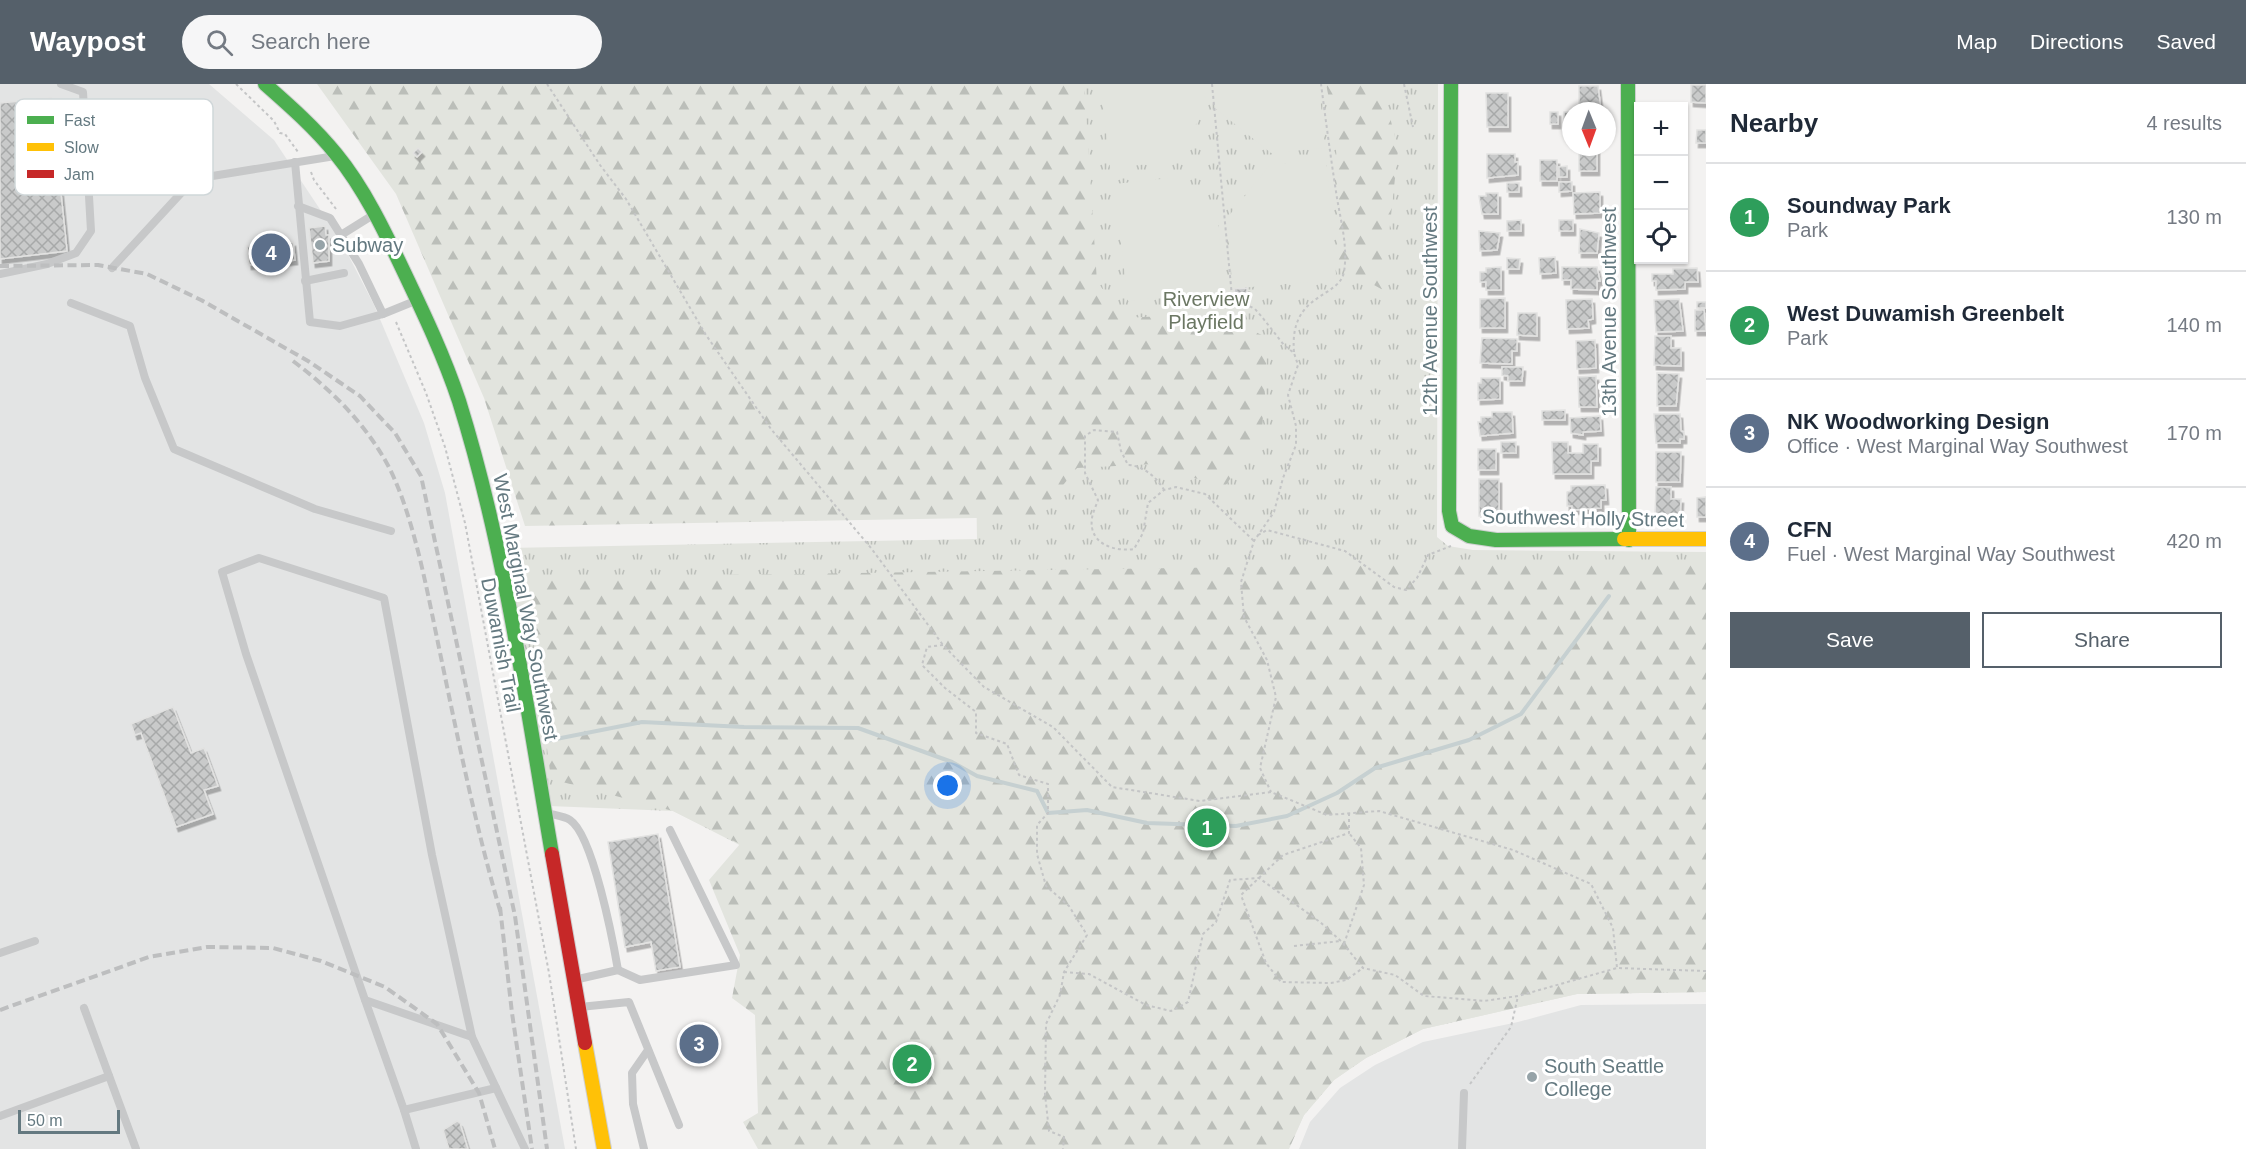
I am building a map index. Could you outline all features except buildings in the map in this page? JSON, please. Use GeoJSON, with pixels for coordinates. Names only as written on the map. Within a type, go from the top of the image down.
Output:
{"type":"FeatureCollection","features":[{"type":"Feature","properties":{"kind":"main road","name":"West Marginal Way Southwest"},"geometry":{"type":"LineString","coordinates":[[265,84],[299,113],[337,155],[374,215],[417,300],[458,399],[494,527],[604,1149]]}},
{"type":"Feature","properties":{"kind":"main road","name":"West Marginal Way Southwest"},"geometry":{"type":"LineString","coordinates":[[282,84],[299,113]]}},
{"type":"Feature","properties":{"kind":"main road","name":"12th Avenue Southwest"},"geometry":{"type":"LineString","coordinates":[[1450,84],[1449,511],[1452,526],[1462,534]]}},
{"type":"Feature","properties":{"kind":"main road","name":"13th Avenue Southwest"},"geometry":{"type":"LineString","coordinates":[[1628,84],[1629,540]]}},
{"type":"Feature","properties":{"kind":"main road","name":"Southwest Holly Street"},"geometry":{"type":"LineString","coordinates":[[1462,534],[1496,540],[1706,539]]}},
{"type":"Feature","properties":{"kind":"lane"},"geometry":{"type":"LineString","coordinates":[[61,84],[83,92],[84,99]]}},
{"type":"Feature","properties":{"kind":"lane"},"geometry":{"type":"LineString","coordinates":[[213,176],[337,155]]}},
{"type":"Feature","properties":{"kind":"lane"},"geometry":{"type":"LineString","coordinates":[[295,162],[310,322],[340,326],[417,300]]}},
{"type":"Feature","properties":{"kind":"lane"},"geometry":{"type":"LineString","coordinates":[[0,274],[47,264],[76,253],[91,231],[90,195]]}},
{"type":"Feature","properties":{"kind":"lane"},"geometry":{"type":"LineString","coordinates":[[112,268],[179,195]]}},
{"type":"Feature","properties":{"kind":"lane"},"geometry":{"type":"LineString","coordinates":[[298,206],[330,218],[387,312]]}},
{"type":"Feature","properties":{"kind":"lane"},"geometry":{"type":"LineString","coordinates":[[341,235],[374,215]]}},
{"type":"Feature","properties":{"kind":"lane"},"geometry":{"type":"LineString","coordinates":[[305,282],[344,273]]}},
{"type":"Feature","properties":{"kind":"lane"},"geometry":{"type":"LineString","coordinates":[[71,303],[130,326],[145,378],[174,449],[315,509],[391,531]]}},
{"type":"Feature","properties":{"kind":"lane"},"geometry":{"type":"LineString","coordinates":[[416,1149],[246,654],[222,572],[259,558],[384,598],[432,855],[472,1037],[525,1149]]}},
{"type":"Feature","properties":{"kind":"lane"},"geometry":{"type":"LineString","coordinates":[[545,812],[570,820],[582,837],[595,869],[618,970]]}},
{"type":"Feature","properties":{"kind":"lane"},"geometry":{"type":"LineString","coordinates":[[574,980],[618,970],[640,980],[736,965],[670,830]]}},
{"type":"Feature","properties":{"kind":"lane"},"geometry":{"type":"LineString","coordinates":[[0,953],[35,941]]}},
{"type":"Feature","properties":{"kind":"lane"},"geometry":{"type":"LineString","coordinates":[[364,1000],[472,1037]]}},
{"type":"Feature","properties":{"kind":"lane"},"geometry":{"type":"LineString","coordinates":[[580,1007],[629,1002],[679,1125]]}},
{"type":"Feature","properties":{"kind":"lane"},"geometry":{"type":"LineString","coordinates":[[84,1008],[136,1149]]}},
{"type":"Feature","properties":{"kind":"lane"},"geometry":{"type":"LineString","coordinates":[[644,1149],[633,1104],[632,1073],[648,1050]]}},
{"type":"Feature","properties":{"kind":"lane"},"geometry":{"type":"LineString","coordinates":[[0,1116],[109,1076]]}},
{"type":"Feature","properties":{"kind":"lane"},"geometry":{"type":"LineString","coordinates":[[404,1110],[496,1088]]}},
{"type":"Feature","properties":{"kind":"lane"},"geometry":{"type":"LineString","coordinates":[[1462,1149],[1464,1093]]}},
{"type":"Feature","properties":{"kind":"path"},"geometry":{"type":"LineString","coordinates":[[236,84],[274,121],[280,133],[285,134]]}},
{"type":"Feature","properties":{"kind":"path"},"geometry":{"type":"LineString","coordinates":[[547,84],[626,200],[706,334],[765,419],[871,548],[943,645],[984,687],[1053,727],[1112,787],[1200,801],[1271,792],[1327,815],[1379,811],[1513,850],[1591,884],[1612,928],[1617,968]]}},
{"type":"Feature","properties":{"kind":"path"},"geometry":{"type":"LineString","coordinates":[[1212,84],[1232,297],[1256,309],[1284,345],[1294,352]]}},
{"type":"Feature","properties":{"kind":"path"},"geometry":{"type":"LineString","coordinates":[[1271,792],[1260,768],[1276,697],[1266,660],[1244,617],[1241,582],[1254,541],[1274,512],[1283,478],[1296,445],[1296,426],[1288,395],[1298,366],[1293,335],[1300,312],[1337,283],[1344,274],[1344,235],[1321,84]]}},
{"type":"Feature","properties":{"kind":"path"},"geometry":{"type":"LineString","coordinates":[[1404,84],[1413,127]]}},
{"type":"Feature","properties":{"kind":"path"},"geometry":{"type":"LineString","coordinates":[[314,176],[314,180],[337,210]]}},
{"type":"Feature","properties":{"kind":"path","name":"Duwamish Trail"},"geometry":{"type":"LineString","coordinates":[[387,312],[426,393],[448,458],[465,523],[549,973],[576,1149]]}},
{"type":"Feature","properties":{"kind":"path"},"geometry":{"type":"LineString","coordinates":[[1164,490],[1159,481],[1136,465],[1128,465],[1121,450],[1118,432],[1094,430],[1085,436],[1085,473],[1098,500],[1092,517],[1092,530],[1100,542],[1119,551],[1134,549],[1143,533],[1148,502],[1164,490],[1176,487],[1205,494],[1254,541]]}},
{"type":"Feature","properties":{"kind":"path"},"geometry":{"type":"LineString","coordinates":[[1257,536],[1267,530],[1283,532],[1293,538],[1345,551],[1394,587],[1406,590],[1417,578],[1428,555],[1462,545],[1462,534]]}},
{"type":"Feature","properties":{"kind":"path"},"geometry":{"type":"LineString","coordinates":[[943,645],[927,647],[922,665],[945,688],[976,712],[976,733],[1007,744],[1019,774],[1048,784],[1048,813],[1037,825],[1037,854],[1046,886],[1069,906],[1087,935],[1064,972],[1060,995],[1046,1024],[1045,1066],[1049,1131],[1064,1137],[1063,1149]]}},
{"type":"Feature","properties":{"kind":"path"},"geometry":{"type":"LineString","coordinates":[[1344,944],[1364,885],[1361,848],[1349,833],[1349,813]]}},
{"type":"Feature","properties":{"kind":"path"},"geometry":{"type":"LineString","coordinates":[[1349,833],[1283,855],[1241,896],[1266,963],[1281,982],[1331,983],[1346,980],[1363,968]]}},
{"type":"Feature","properties":{"kind":"path"},"geometry":{"type":"LineString","coordinates":[[1064,972],[1089,974],[1146,1005],[1171,1011],[1188,1002],[1203,934],[1216,922],[1230,880],[1259,878],[1341,941],[1363,968],[1395,975],[1424,996],[1484,1001],[1518,996],[1617,968],[1706,971]]}},
{"type":"Feature","properties":{"kind":"path"},"geometry":{"type":"LineString","coordinates":[[1294,946],[1341,941]]}},
{"type":"Feature","properties":{"kind":"path"},"geometry":{"type":"LineString","coordinates":[[1464,1093],[1510,1027],[1518,996]]}},
{"type":"Feature","properties":{"kind":"shaded area"},"geometry":{"type":"Polygon","coordinates":[[[0,84],[209,84],[274,140],[341,241],[374,305],[424,423],[445,493],[565,1149],[0,1149],[0,84]]]}},
{"type":"Feature","properties":{"kind":"shaded area","name":"South Seattle College"},"geometry":{"type":"Polygon","coordinates":[[[1706,1004],[1706,1149],[1299,1149],[1310,1122],[1340,1088],[1375,1065],[1423,1042],[1518,1022],[1581,1005],[1706,1004]]]}},
{"type":"Feature","properties":{"kind":"green space"},"geometry":{"type":"Polygon","coordinates":[[[317,84],[1084,84],[1097,282],[1126,318],[1216,313],[1268,338],[1262,431],[1224,488],[1154,464],[1077,468],[1037,517],[525,526],[484,398],[396,194],[317,84]]]}},
{"type":"Feature","properties":{"kind":"green space","name":"Riverview Playfield"},"geometry":{"type":"Polygon","coordinates":[[[981,84],[1438,84],[1437,537],[1448,546],[1473,550],[1706,552],[1706,992],[1577,994],[1423,1029],[1366,1058],[1334,1080],[1304,1115],[1297,1130],[673,811],[549,806],[503,548],[977,539],[972,205],[981,84]]]}},
{"type":"Feature","properties":{"kind":"green space"},"geometry":{"type":"Polygon","coordinates":[[[1101,84],[1204,84],[1206,110],[1170,162],[1110,168],[1101,84]]]}},
{"type":"Feature","properties":{"kind":"green space"},"geometry":{"type":"Polygon","coordinates":[[[1214,84],[1319,84],[1325,148],[1271,153],[1216,109],[1214,84]]]}},
{"type":"Feature","properties":{"kind":"green space"},"geometry":{"type":"Polygon","coordinates":[[[1326,84],[1382,84],[1398,150],[1383,290],[1338,265],[1336,133],[1326,84]]]}},
{"type":"Feature","properties":{"kind":"green space"},"geometry":{"type":"Polygon","coordinates":[[[1326,158],[1336,274],[1332,280],[1239,288],[1232,283],[1227,218],[1270,165],[1326,158]]]}},
{"type":"Feature","properties":{"kind":"green space"},"geometry":{"type":"Polygon","coordinates":[[[1170,178],[1218,222],[1224,291],[1128,301],[1114,184],[1170,178]]]}},
{"type":"Feature","properties":{"kind":"green space"},"geometry":{"type":"Polygon","coordinates":[[[1706,560],[1706,992],[1577,994],[1423,1029],[1366,1058],[1334,1080],[1304,1115],[1289,1149],[758,1149],[743,1122],[758,1113],[755,1015],[732,998],[740,955],[709,880],[740,844],[673,811],[551,779],[525,578],[1706,560]]]}},
{"type":"Feature","properties":{"kind":"waterway"},"geometry":{"type":"LineString","coordinates":[[546,741],[642,722],[744,727],[858,728],[952,762],[977,776],[1037,791],[1048,813],[1087,810],[1147,823],[1236,826],[1287,816],[1337,793],[1375,768],[1469,740],[1521,714],[1609,596]]}},
{"type":"Feature","properties":{"kind":"railway"},"geometry":{"type":"LineString","coordinates":[[0,266],[98,265],[147,274],[201,300],[308,361],[360,396],[395,433],[421,476],[515,916],[547,1149]]}},
{"type":"Feature","properties":{"kind":"railway"},"geometry":{"type":"LineString","coordinates":[[293,361],[319,382],[355,418],[376,445],[395,479],[411,525],[424,574],[467,779],[501,914]]}},
{"type":"Feature","properties":{"kind":"railway"},"geometry":{"type":"LineString","coordinates":[[500,907],[512,1013],[532,1149]]}},
{"type":"Feature","properties":{"kind":"railway"},"geometry":{"type":"LineString","coordinates":[[0,1010],[149,957],[207,947],[273,948],[321,961],[385,987],[437,1024],[479,1093],[495,1149]]}},
{"type":"Feature","properties":{"kind":"traffic: fast"},"geometry":{"type":"LineString","coordinates":[[265,84],[320,135],[356,181],[397,257],[453,384],[475,456],[502,569],[552,854]]}},
{"type":"Feature","properties":{"kind":"traffic: fast"},"geometry":{"type":"LineString","coordinates":[[1451,84],[1449,511],[1452,526],[1469,536],[1496,540],[1624,539]]}},
{"type":"Feature","properties":{"kind":"traffic: fast"},"geometry":{"type":"LineString","coordinates":[[1628,84],[1629,540]]}},
{"type":"Feature","properties":{"kind":"traffic: slow"},"geometry":{"type":"LineString","coordinates":[[1624,539],[1706,539]]}},
{"type":"Feature","properties":{"kind":"traffic: slow"},"geometry":{"type":"LineString","coordinates":[[585,1043],[604,1149]]}},
{"type":"Feature","properties":{"kind":"traffic: jam"},"geometry":{"type":"LineString","coordinates":[[552,854],[585,1043]]}},
{"type":"Feature","properties":{"kind":"place","name":"Subway"},"geometry":{"type":"Point","coordinates":[320,245]}},
{"type":"Feature","properties":{"kind":"place","name":"CFN"},"geometry":{"type":"Point","coordinates":[271,253]}},
{"type":"Feature","properties":{"kind":"place","name":"Soundway Park"},"geometry":{"type":"Point","coordinates":[1207,828]}},
{"type":"Feature","properties":{"kind":"place","name":"NK Woodworking Design"},"geometry":{"type":"Point","coordinates":[699,1044]}},
{"type":"Feature","properties":{"kind":"place","name":"West Duwamish Greenbelt"},"geometry":{"type":"Point","coordinates":[912,1064]}},
{"type":"Feature","properties":{"kind":"place","name":"South Seattle College"},"geometry":{"type":"Point","coordinates":[1532,1077]}}]}
